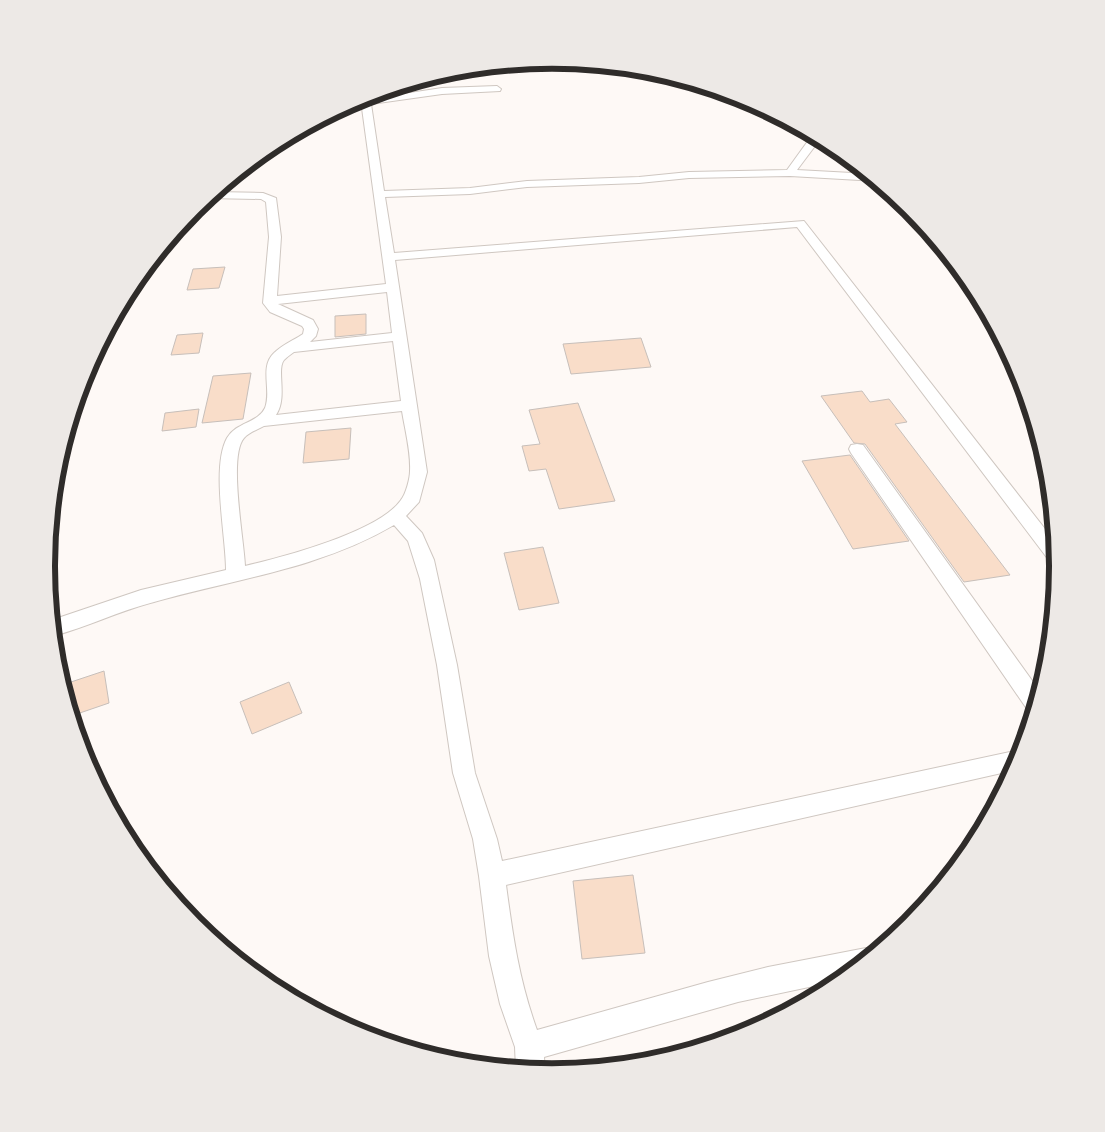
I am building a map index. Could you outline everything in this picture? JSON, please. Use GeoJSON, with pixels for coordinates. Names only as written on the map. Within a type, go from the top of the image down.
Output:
{"type":"FeatureCollection","features":[{"type":"Feature","properties":{"kind":"street"},"geometry":{"type":"LineString","coordinates":[[382,99],[442,91],[497,89]]}},
{"type":"Feature","properties":{"kind":"street"},"geometry":{"type":"LineString","coordinates":[[59,626],[142,597],[306,558],[376,529],[396,516],[410,502],[419,472],[394,287],[366,105]]}},
{"type":"Feature","properties":{"kind":"street"},"geometry":{"type":"LineString","coordinates":[[790,173],[813,142]]}},
{"type":"Feature","properties":{"kind":"street"},"geometry":{"type":"LineString","coordinates":[[380,194],[470,191],[528,184],[638,180],[697,174],[790,173],[863,177]]}},
{"type":"Feature","properties":{"kind":"street"},"geometry":{"type":"LineString","coordinates":[[221,195],[263,196],[272,200],[275,252],[270,301],[276,309],[308,323],[311,329],[309,336],[279,356],[274,365],[274,404],[268,416],[241,430],[232,444],[229,470],[229,508],[236,553],[236,576]]}},
{"type":"Feature","properties":{"kind":"street"},"geometry":{"type":"LineString","coordinates":[[389,257],[800,223],[1049,547]]}},
{"type":"Feature","properties":{"kind":"street"},"geometry":{"type":"LineString","coordinates":[[270,301],[394,287]]}},
{"type":"Feature","properties":{"kind":"street"},"geometry":{"type":"LineString","coordinates":[[290,348],[400,336]]}},
{"type":"Feature","properties":{"kind":"street"},"geometry":{"type":"LineString","coordinates":[[258,422],[410,405]]}},
{"type":"Feature","properties":{"kind":"street"},"geometry":{"type":"LineString","coordinates":[[857,449],[1032,698]]}},
{"type":"Feature","properties":{"kind":"street"},"geometry":{"type":"LineString","coordinates":[[396,516],[416,538],[425,560],[447,665],[464,773],[485,839],[492,876],[502,956],[530,1059],[652,1010],[770,981],[849,965]]}},
{"type":"Feature","properties":{"kind":"street"},"geometry":{"type":"LineString","coordinates":[[492,876],[1010,760]]}},
{"type":"Feature","properties":{"kind":"building"},"geometry":{"type":"Polygon","coordinates":[[[225,267],[219,288],[187,290],[193,269],[225,267]]]}},
{"type":"Feature","properties":{"kind":"building"},"geometry":{"type":"Polygon","coordinates":[[[366,314],[366,334],[335,337],[335,316],[366,314]]]}},
{"type":"Feature","properties":{"kind":"building"},"geometry":{"type":"Polygon","coordinates":[[[203,333],[199,353],[171,355],[177,335],[203,333]]]}},
{"type":"Feature","properties":{"kind":"building"},"geometry":{"type":"Polygon","coordinates":[[[641,338],[651,367],[571,374],[563,344],[641,338]]]}},
{"type":"Feature","properties":{"kind":"building"},"geometry":{"type":"Polygon","coordinates":[[[251,373],[243,419],[202,423],[213,376],[251,373]]]}},
{"type":"Feature","properties":{"kind":"building"},"geometry":{"type":"Polygon","coordinates":[[[862,391],[870,402],[889,399],[907,422],[895,424],[1010,575],[964,582],[865,444],[854,443],[821,396],[862,391]]]}},
{"type":"Feature","properties":{"kind":"building"},"geometry":{"type":"Polygon","coordinates":[[[578,403],[615,501],[559,509],[546,469],[529,471],[522,446],[540,444],[529,410],[578,403]]]}},
{"type":"Feature","properties":{"kind":"building"},"geometry":{"type":"Polygon","coordinates":[[[199,409],[196,427],[162,431],[165,413],[199,409]]]}},
{"type":"Feature","properties":{"kind":"building"},"geometry":{"type":"Polygon","coordinates":[[[351,428],[349,459],[303,463],[306,432],[351,428]]]}},
{"type":"Feature","properties":{"kind":"building"},"geometry":{"type":"Polygon","coordinates":[[[850,455],[909,541],[853,549],[802,461],[850,455]]]}},
{"type":"Feature","properties":{"kind":"building"},"geometry":{"type":"Polygon","coordinates":[[[543,547],[559,603],[519,610],[504,553],[543,547]]]}},
{"type":"Feature","properties":{"kind":"building"},"geometry":{"type":"Polygon","coordinates":[[[104,671],[109,703],[77,714],[69,683],[104,671]]]}},
{"type":"Feature","properties":{"kind":"building"},"geometry":{"type":"Polygon","coordinates":[[[289,682],[302,713],[252,734],[240,702],[289,682]]]}},
{"type":"Feature","properties":{"kind":"building"},"geometry":{"type":"Polygon","coordinates":[[[633,875],[645,953],[582,959],[573,881],[633,875]]]}}]}
